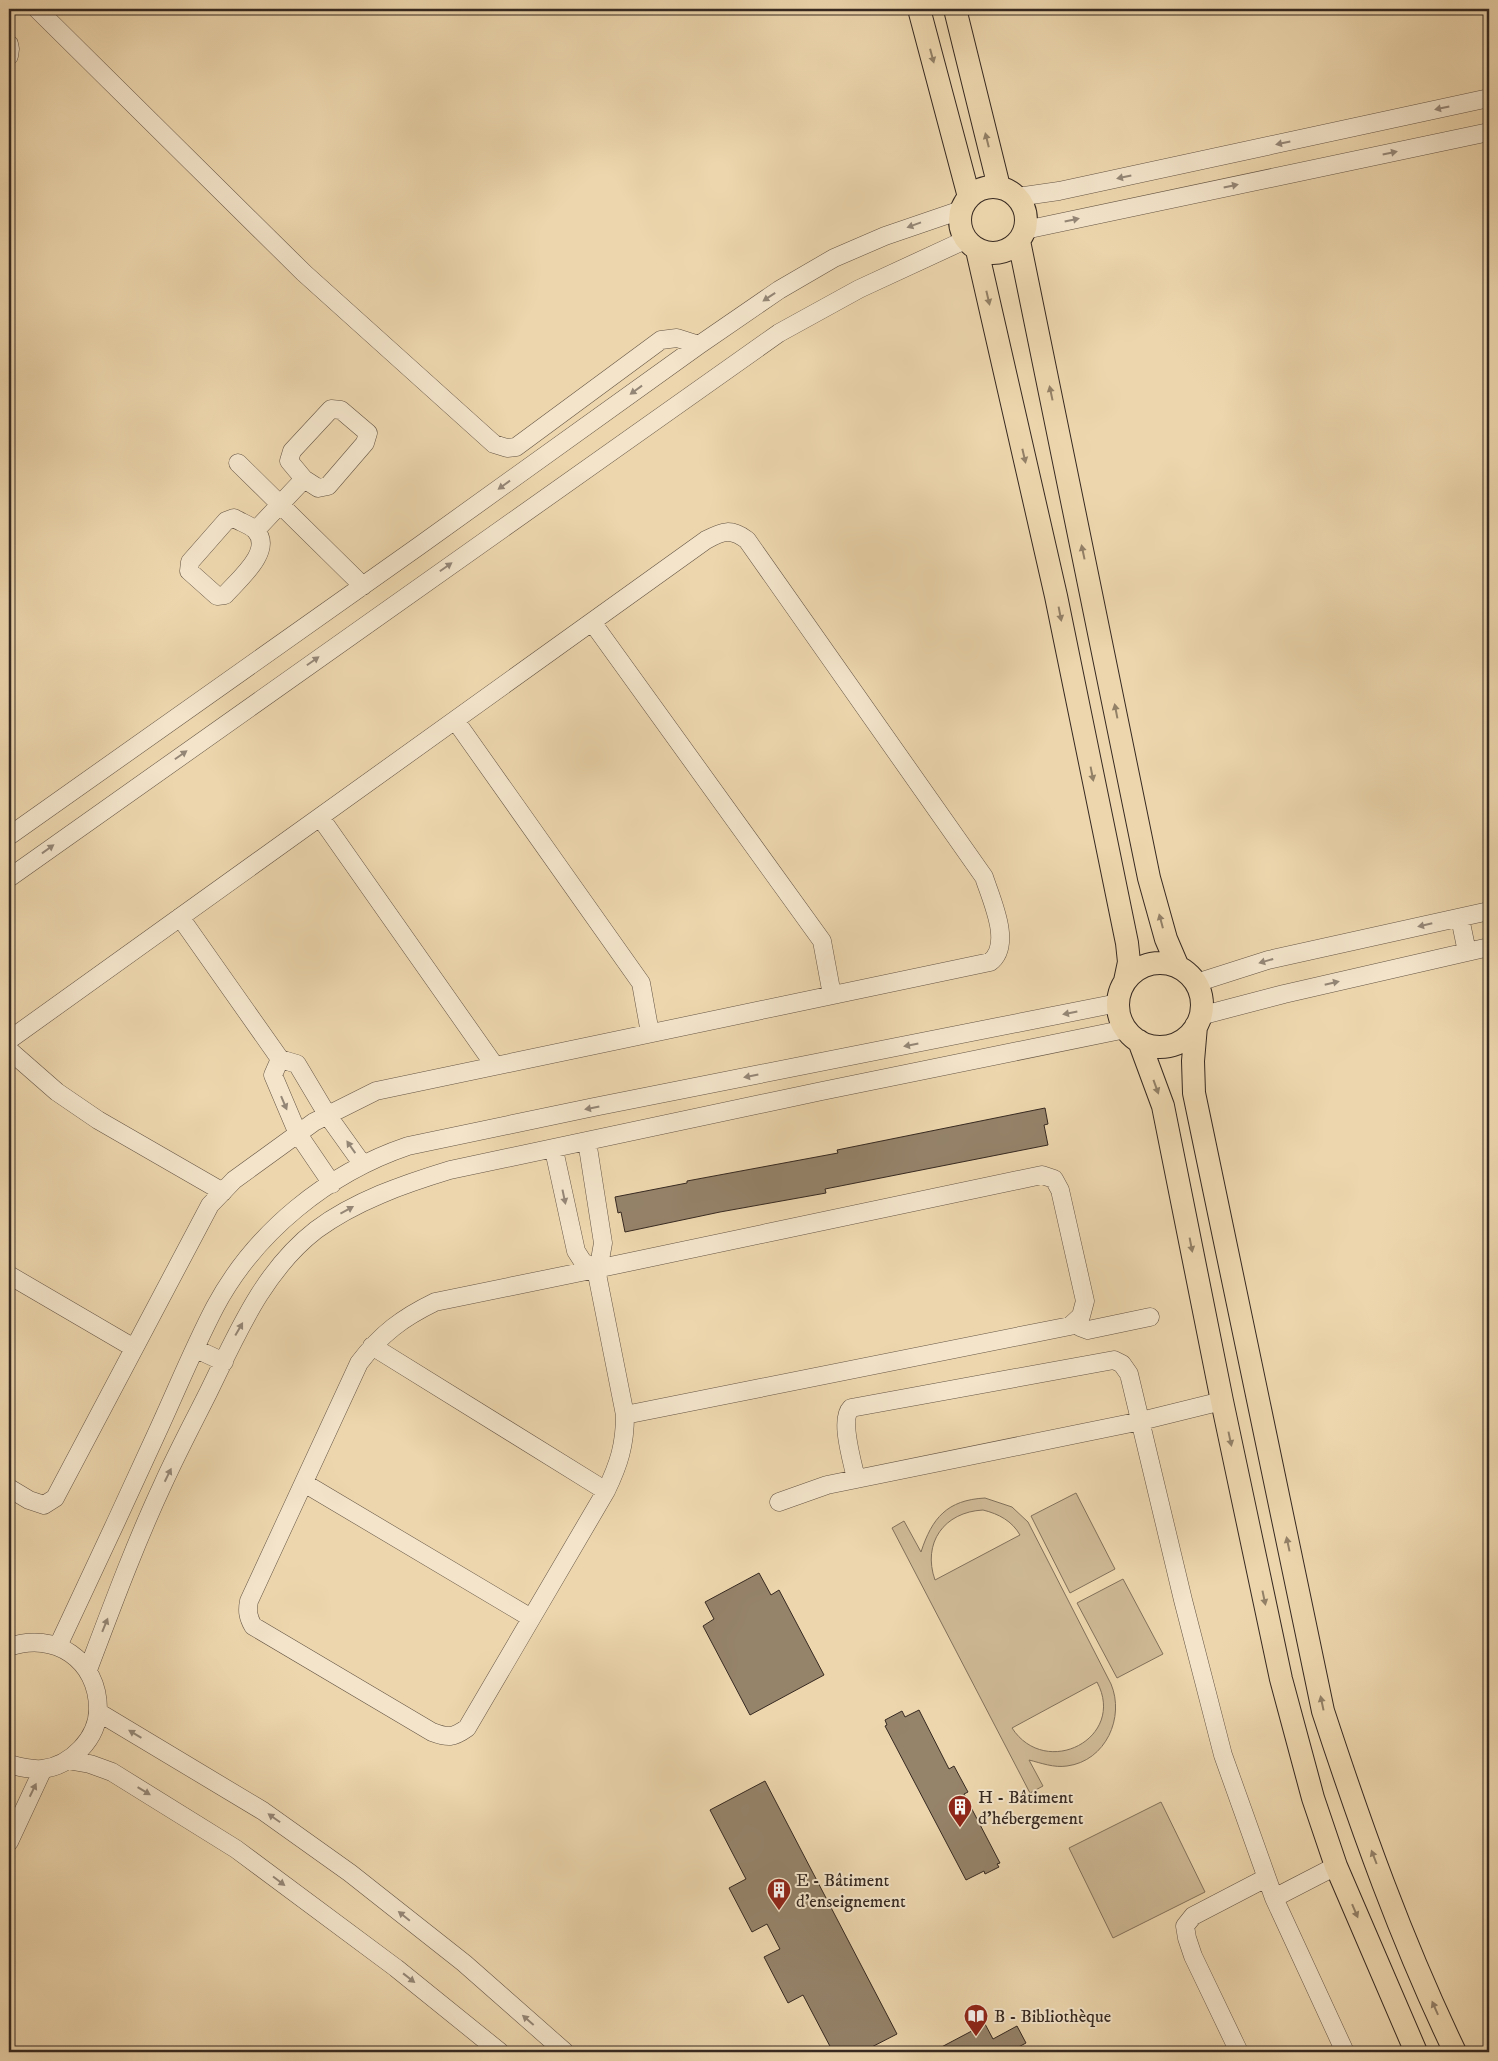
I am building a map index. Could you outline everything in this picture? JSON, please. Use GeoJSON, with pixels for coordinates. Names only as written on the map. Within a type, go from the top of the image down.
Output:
{"type":"FeatureCollection","features":[{"type":"Feature","properties":{"kind":"main road"},"geometry":{"type":"LineString","coordinates":[[919,9],[965,203],[960,229],[971,245],[1056,596],[1127,943],[1128,962],[1118,1004],[1121,1021],[1132,1035],[1163,1106],[1222,1402],[1281,1679],[1312,1798],[1336,1866],[1416,2052]]}},
{"type":"Feature","properties":{"kind":"main road"},"geometry":{"type":"LineString","coordinates":[[956,9],[1008,192],[1025,213],[1022,235],[1149,878],[1166,938],[1178,967]]}},
{"type":"Feature","properties":{"kind":"main road"},"geometry":{"type":"LineString","coordinates":[[965,203],[978,190],[989,187],[1008,192]]}},
{"type":"Feature","properties":{"kind":"main road"},"geometry":{"type":"LineString","coordinates":[[971,245],[988,254],[1000,253],[1011,249],[1022,235]]}},
{"type":"Feature","properties":{"kind":"main road"},"geometry":{"type":"LineString","coordinates":[[1125,981],[1133,972],[1143,966],[1166,963],[1178,967],[1188,974],[1196,983],[1200,994],[1202,1005],[1193,1061],[1194,1093],[1323,1711],[1350,1792],[1408,1946],[1455,2052]]}},
{"type":"Feature","properties":{"kind":"main road"},"geometry":{"type":"LineString","coordinates":[[1132,1035],[1151,1046],[1164,1046],[1176,1043],[1188,1036],[1198,1021]]}},
{"type":"Feature","properties":{"kind":"street"},"geometry":{"type":"LineString","coordinates":[[38,9],[304,273],[494,444],[507,448],[516,447],[661,340],[677,338],[699,345]]}},
{"type":"Feature","properties":{"kind":"street"},"geometry":{"type":"LineString","coordinates":[[9,44],[9,56]]}},
{"type":"Feature","properties":{"kind":"street"},"geometry":{"type":"LineString","coordinates":[[1008,192],[1059,191],[1489,98]]}},
{"type":"Feature","properties":{"kind":"street"},"geometry":{"type":"LineString","coordinates":[[1022,235],[1489,132]]}},
{"type":"Feature","properties":{"kind":"street"},"geometry":{"type":"LineString","coordinates":[[9,836],[779,290],[834,258],[965,203]]}},
{"type":"Feature","properties":{"kind":"street"},"geometry":{"type":"LineString","coordinates":[[9,878],[779,333],[859,289],[971,245]]}},
{"type":"Feature","properties":{"kind":"street"},"geometry":{"type":"LineString","coordinates":[[331,409],[341,410],[368,433],[365,443],[328,486],[318,488],[304,479],[289,461],[292,451],[331,409]]}},
{"type":"Feature","properties":{"kind":"street"},"geometry":{"type":"LineString","coordinates":[[238,463],[363,586]]}},
{"type":"Feature","properties":{"kind":"street"},"geometry":{"type":"LineString","coordinates":[[256,530],[304,479]]}},
{"type":"Feature","properties":{"kind":"street"},"geometry":{"type":"LineString","coordinates":[[234,518],[256,530],[262,545],[260,556],[225,595],[217,596],[189,571],[190,562],[226,522],[234,518]]}},
{"type":"Feature","properties":{"kind":"street"},"geometry":{"type":"LineString","coordinates":[[9,1040],[706,540],[721,532],[737,533],[747,540],[984,877],[999,920],[1001,944],[996,958],[990,962],[376,1091],[314,1122],[234,1180],[210,1205],[55,1498],[44,1505],[29,1500],[9,1488]]}},
{"type":"Feature","properties":{"kind":"street"},"geometry":{"type":"LineString","coordinates":[[592,622],[822,941],[832,995]]}},
{"type":"Feature","properties":{"kind":"street"},"geometry":{"type":"LineString","coordinates":[[455,720],[641,983],[650,1034]]}},
{"type":"Feature","properties":{"kind":"street"},"geometry":{"type":"LineString","coordinates":[[320,817],[495,1066]]}},
{"type":"Feature","properties":{"kind":"street"},"geometry":{"type":"LineString","coordinates":[[1196,983],[1268,960],[1489,911]]}},
{"type":"Feature","properties":{"kind":"street"},"geometry":{"type":"LineString","coordinates":[[180,917],[280,1059],[297,1064],[328,1116],[363,1165]]}},
{"type":"Feature","properties":{"kind":"street"},"geometry":{"type":"LineString","coordinates":[[1460,918],[1467,952]]}},
{"type":"Feature","properties":{"kind":"street"},"geometry":{"type":"LineString","coordinates":[[1198,1021],[1284,994],[1489,947]]}},
{"type":"Feature","properties":{"kind":"street"},"geometry":{"type":"LineString","coordinates":[[58,1646],[216,1306],[251,1253],[283,1218],[363,1165],[385,1154],[408,1146],[604,1105],[1118,1004]]}},
{"type":"Feature","properties":{"kind":"street"},"geometry":{"type":"LineString","coordinates":[[88,1670],[162,1486],[236,1334],[258,1297],[295,1249],[338,1215],[358,1204],[422,1178],[469,1166],[554,1150],[587,1141],[822,1091],[1132,1035]]}},
{"type":"Feature","properties":{"kind":"street"},"geometry":{"type":"LineString","coordinates":[[9,1050],[65,1098],[98,1120],[223,1192]]}},
{"type":"Feature","properties":{"kind":"street"},"geometry":{"type":"LineString","coordinates":[[280,1059],[273,1075],[298,1134],[332,1184]]}},
{"type":"Feature","properties":{"kind":"street"},"geometry":{"type":"LineString","coordinates":[[819,1063],[822,1091]]}},
{"type":"Feature","properties":{"kind":"street"},"geometry":{"type":"LineString","coordinates":[[587,1141],[603,1243],[600,1260],[596,1269],[626,1415],[626,1435],[622,1454],[606,1491],[467,1728],[456,1736],[444,1737],[432,1732],[253,1626],[247,1610],[249,1601],[359,1363],[372,1346],[390,1328],[412,1313],[436,1302],[596,1269],[1042,1175],[1054,1179],[1060,1190],[1085,1301],[1081,1316],[1076,1322],[1064,1328],[626,1415]]}},
{"type":"Feature","properties":{"kind":"street"},"geometry":{"type":"LineString","coordinates":[[554,1150],[576,1251],[583,1262],[596,1269]]}},
{"type":"Feature","properties":{"kind":"street"},"geometry":{"type":"LineString","coordinates":[[9,1275],[134,1348]]}},
{"type":"Feature","properties":{"kind":"street"},"geometry":{"type":"LineString","coordinates":[[1076,1322],[1080,1328],[1088,1330],[1150,1317]]}},
{"type":"Feature","properties":{"kind":"street"},"geometry":{"type":"LineString","coordinates":[[372,1346],[606,1491]]}},
{"type":"Feature","properties":{"kind":"street"},"geometry":{"type":"LineString","coordinates":[[196,1349],[224,1362]]}},
{"type":"Feature","properties":{"kind":"street"},"geometry":{"type":"LineString","coordinates":[[856,1479],[847,1435],[846,1415],[851,1408],[1114,1360],[1122,1364],[1129,1374],[1183,1600],[1224,1755],[1274,1898],[1345,2052]]}},
{"type":"Feature","properties":{"kind":"street"},"geometry":{"type":"LineString","coordinates":[[779,1502],[820,1487],[1141,1421],[1222,1402]]}},
{"type":"Feature","properties":{"kind":"street"},"geometry":{"type":"LineString","coordinates":[[304,1483],[531,1618]]}},
{"type":"Feature","properties":{"kind":"street"},"geometry":{"type":"LineString","coordinates":[[9,1648],[26,1642],[42,1642],[58,1646],[73,1654],[88,1670],[96,1690],[98,1712],[93,1731],[82,1748],[67,1760],[42,1769],[24,1769],[9,1764]]}},
{"type":"Feature","properties":{"kind":"street"},"geometry":{"type":"LineString","coordinates":[[98,1712],[263,1811],[350,1873],[464,1964],[565,2052]]}},
{"type":"Feature","properties":{"kind":"street"},"geometry":{"type":"LineString","coordinates":[[67,1760],[90,1764],[112,1772],[236,1849],[396,1968],[500,2052]]}},
{"type":"Feature","properties":{"kind":"street"},"geometry":{"type":"LineString","coordinates":[[9,1842],[42,1769]]}},
{"type":"Feature","properties":{"kind":"street"},"geometry":{"type":"LineString","coordinates":[[1274,1898],[1336,1866]]}},
{"type":"Feature","properties":{"kind":"street"},"geometry":{"type":"LineString","coordinates":[[1239,2052],[1193,1956],[1185,1926],[1193,1916],[1266,1878]]}},
{"type":"Feature","properties":{"kind":"shaded area"},"geometry":{"type":"Polygon","coordinates":[[[1076,1493],[1115,1569],[1070,1593],[1031,1516],[1076,1493]]]}},
{"type":"Feature","properties":{"kind":"shaded area"},"geometry":{"type":"Polygon","coordinates":[[[985,1498],[1012,1507],[1028,1522],[1111,1684],[1115,1697],[1114,1723],[1102,1747],[1092,1756],[1081,1762],[1067,1766],[1052,1766],[1029,1760],[1043,1786],[1030,1793],[892,1528],[904,1521],[921,1552],[936,1520],[951,1507],[961,1502],[985,1498]],[[983,1510],[969,1512],[957,1517],[947,1523],[940,1532],[934,1542],[932,1554],[935,1580],[1020,1535],[1005,1519],[983,1510]],[[1097,1682],[1012,1728],[1027,1743],[1044,1751],[1062,1751],[1078,1746],[1092,1735],[1101,1720],[1103,1702],[1097,1682]]]}},
{"type":"Feature","properties":{"kind":"shaded area"},"geometry":{"type":"Polygon","coordinates":[[[1123,1579],[1163,1654],[1117,1678],[1077,1603],[1123,1579]]]}},
{"type":"Feature","properties":{"kind":"shaded area"},"geometry":{"type":"Polygon","coordinates":[[[1161,1802],[1205,1892],[1113,1938],[1069,1848],[1161,1802]]]}},
{"type":"Feature","properties":{"kind":"building"},"geometry":{"type":"Polygon","coordinates":[[[1045,1108],[1048,1124],[1044,1125],[1048,1145],[825,1189],[826,1193],[720,1212],[625,1232],[621,1212],[618,1213],[615,1197],[687,1183],[687,1181],[838,1153],[837,1150],[1045,1108]]]}},
{"type":"Feature","properties":{"kind":"building"},"geometry":{"type":"Polygon","coordinates":[[[759,1573],[771,1595],[779,1590],[824,1675],[750,1715],[703,1626],[714,1619],[705,1602],[759,1573]]]}},
{"type":"Feature","properties":{"kind":"building","name":"H - Bâtiment d'hébergement"},"geometry":{"type":"Polygon","coordinates":[[[919,1710],[949,1769],[954,1766],[968,1792],[964,1794],[1000,1863],[997,1864],[999,1867],[985,1874],[984,1871],[966,1880],[885,1726],[887,1725],[885,1720],[902,1711],[905,1717],[919,1710]]]}},
{"type":"Feature","properties":{"kind":"building","name":"E - Bâtiment d'enseignement"},"geometry":{"type":"Polygon","coordinates":[[[765,1781],[897,2034],[862,2052],[833,2052],[803,1995],[788,2003],[764,1957],[780,1949],[767,1924],[752,1932],[729,1888],[746,1879],[710,1810],[765,1781]]]}},
{"type":"Feature","properties":{"kind":"building","name":"B - Bibliothèque"},"geometry":{"type":"Polygon","coordinates":[[[985,2024],[993,2039],[1017,2026],[1026,2043],[1009,2052],[932,2052],[985,2024]]]}},
{"type":"Feature","properties":{"kind":"place","name":"H - Bâtiment d'hébergement"},"geometry":{"type":"Point","coordinates":[960,1828]}},
{"type":"Feature","properties":{"kind":"place","name":"E - Bâtiment d'enseignement"},"geometry":{"type":"Point","coordinates":[779,1911]}},
{"type":"Feature","properties":{"kind":"place","name":"B - Bibliothèque"},"geometry":{"type":"Point","coordinates":[976,2037]}}]}
